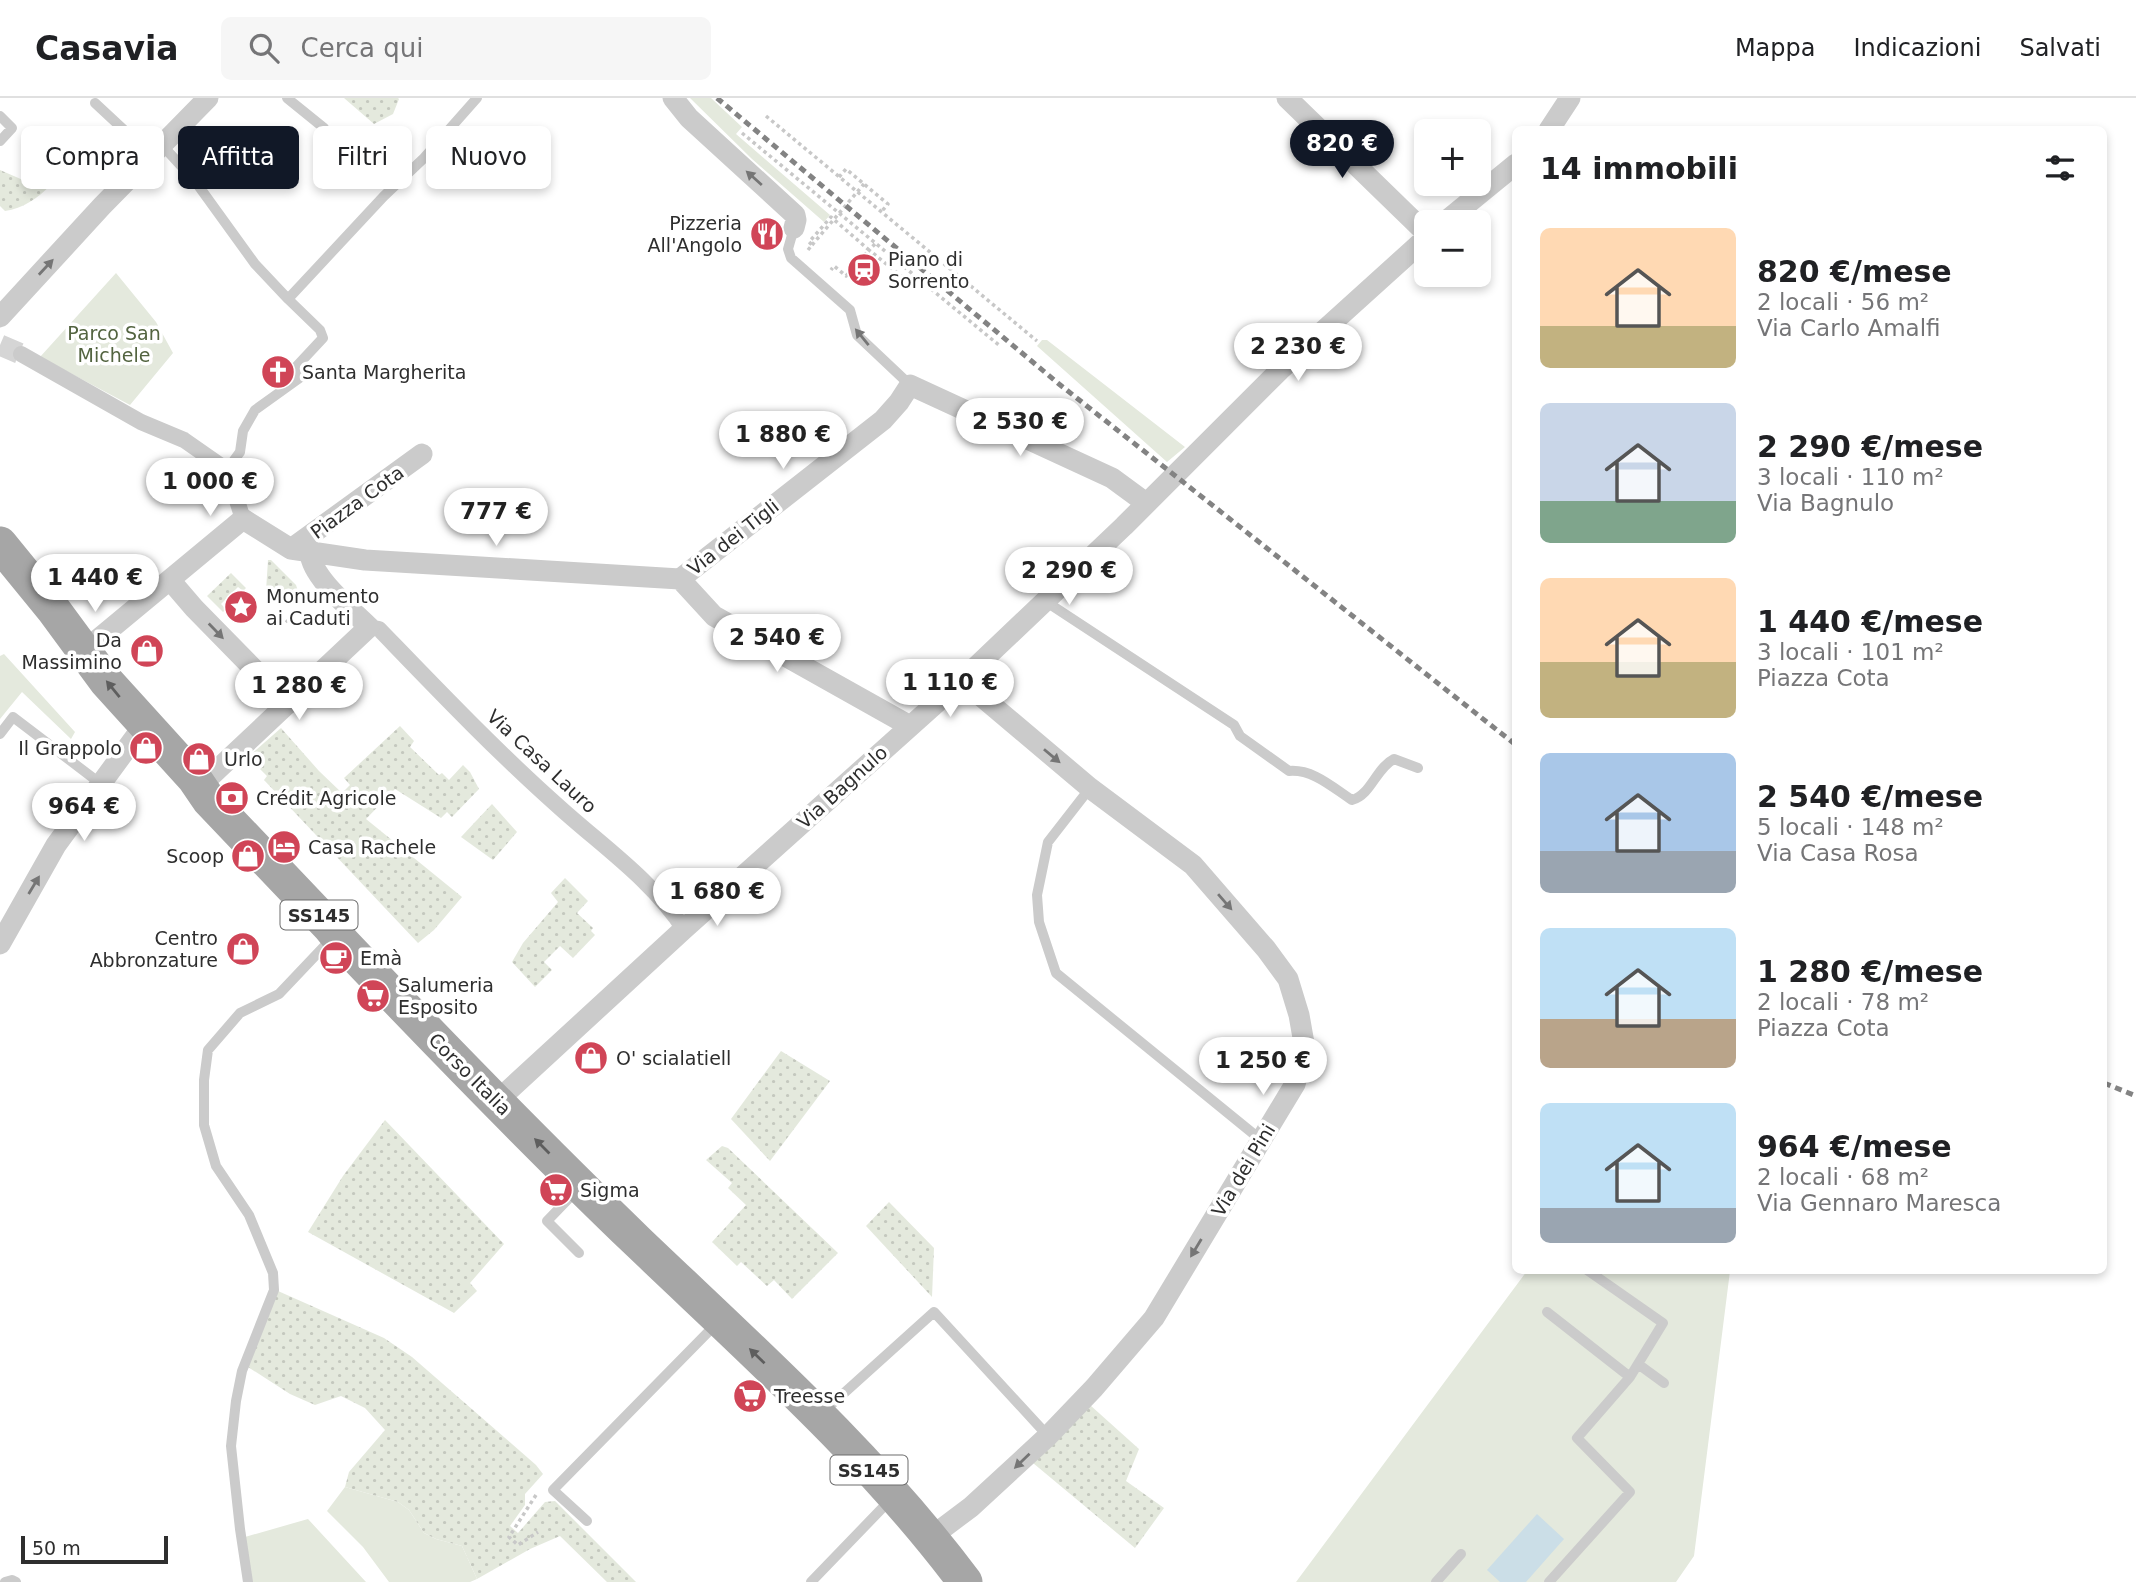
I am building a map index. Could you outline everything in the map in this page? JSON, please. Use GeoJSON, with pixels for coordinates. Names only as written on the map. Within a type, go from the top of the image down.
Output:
{"type":"FeatureCollection","features":[{"type":"Feature","properties":{"kind":"main road","name":"Corso Italia"},"geometry":{"type":"LineString","coordinates":[[0,544],[85,650],[106,681],[200,786],[209,800],[335,934],[581,1186],[812,1410],[931,1537],[965,1582]]}},
{"type":"Feature","properties":{"kind":"street"},"geometry":{"type":"LineString","coordinates":[[164,143],[208,98]]}},
{"type":"Feature","properties":{"kind":"street"},"geometry":{"type":"LineString","coordinates":[[673,98],[689,118],[794,215],[794,228]]}},
{"type":"Feature","properties":{"kind":"street"},"geometry":{"type":"LineString","coordinates":[[1287,98],[1414,221]]}},
{"type":"Feature","properties":{"kind":"street"},"geometry":{"type":"LineString","coordinates":[[1552,126],[1570,98]]}},
{"type":"Feature","properties":{"kind":"street"},"geometry":{"type":"LineString","coordinates":[[1460,210],[1512,167]]}},
{"type":"Feature","properties":{"kind":"street"},"geometry":{"type":"LineString","coordinates":[[0,317],[120,189]]}},
{"type":"Feature","properties":{"kind":"street","name":"Via Bagnulo"},"geometry":{"type":"LineString","coordinates":[[497,1101],[962,680],[1280,370],[1414,249]]}},
{"type":"Feature","properties":{"kind":"street"},"geometry":{"type":"LineString","coordinates":[[21,354],[141,422],[184,440],[226,470],[243,519],[85,650]]}},
{"type":"Feature","properties":{"kind":"street"},"geometry":{"type":"LineString","coordinates":[[910,385],[1112,478],[1146,503]]}},
{"type":"Feature","properties":{"kind":"street","name":"Via dei Tigli"},"geometry":{"type":"LineString","coordinates":[[680,579],[883,420],[910,385]]}},
{"type":"Feature","properties":{"kind":"street","name":"Piazza Cota"},"geometry":{"type":"LineString","coordinates":[[300,551],[422,454]]}},
{"type":"Feature","properties":{"kind":"street","name":"Piazza Cota"},"geometry":{"type":"LineString","coordinates":[[243,519],[300,551],[310,560],[321,578],[369,627]]}},
{"type":"Feature","properties":{"kind":"street"},"geometry":{"type":"LineString","coordinates":[[300,551],[379,561],[680,579],[714,616],[909,726]]}},
{"type":"Feature","properties":{"kind":"street"},"geometry":{"type":"LineString","coordinates":[[170,580],[288,704]]}},
{"type":"Feature","properties":{"kind":"street"},"geometry":{"type":"LineString","coordinates":[[200,786],[369,627]]}},
{"type":"Feature","properties":{"kind":"street","name":"Via Casa Lauro"},"geometry":{"type":"LineString","coordinates":[[369,627],[379,629],[536,786],[644,881],[684,929]]}},
{"type":"Feature","properties":{"kind":"street","name":"Via dei Pini"},"geometry":{"type":"LineString","coordinates":[[931,1537],[971,1507],[1048,1436],[1094,1388],[1154,1318],[1295,1084],[1305,1049],[1299,1015],[1288,979],[1266,949],[1193,865],[1090,788],[962,680]]}},
{"type":"Feature","properties":{"kind":"street"},"geometry":{"type":"LineString","coordinates":[[0,944],[57,845],[144,725]]}},
{"type":"Feature","properties":{"kind":"lane"},"geometry":{"type":"LineString","coordinates":[[287,98],[322,126]]}},
{"type":"Feature","properties":{"kind":"lane"},"geometry":{"type":"LineString","coordinates":[[288,299],[384,196],[423,159],[477,98]]}},
{"type":"Feature","properties":{"kind":"lane"},"geometry":{"type":"LineString","coordinates":[[95,103],[125,126]]}},
{"type":"Feature","properties":{"kind":"lane"},"geometry":{"type":"LineString","coordinates":[[0,116],[12,128],[0,141]]}},
{"type":"Feature","properties":{"kind":"lane"},"geometry":{"type":"LineString","coordinates":[[164,156],[200,188],[255,264],[320,330],[323,338],[295,368],[300,377],[255,410],[243,431],[240,452],[226,470]]}},
{"type":"Feature","properties":{"kind":"lane"},"geometry":{"type":"LineString","coordinates":[[794,228],[788,249],[791,258],[850,310],[857,335],[910,385]]}},
{"type":"Feature","properties":{"kind":"lane"},"geometry":{"type":"LineString","coordinates":[[1045,601],[1234,725],[1240,736],[1289,771],[1302,770],[1311,773],[1352,800],[1361,798],[1386,763],[1394,759],[1418,768]]}},
{"type":"Feature","properties":{"kind":"lane"},"geometry":{"type":"LineString","coordinates":[[0,734],[13,717],[101,784]]}},
{"type":"Feature","properties":{"kind":"lane"},"geometry":{"type":"LineString","coordinates":[[1090,788],[1048,842],[1037,895],[1039,922],[1056,973],[1261,1140]]}},
{"type":"Feature","properties":{"kind":"lane"},"geometry":{"type":"LineString","coordinates":[[248,1582],[231,1446],[242,1371],[274,1290],[273,1273],[249,1215],[216,1166],[204,1125],[204,1080],[208,1050],[240,1013],[279,993],[335,934]]}},
{"type":"Feature","properties":{"kind":"lane"},"geometry":{"type":"LineString","coordinates":[[579,1253],[547,1221],[581,1186]]}},
{"type":"Feature","properties":{"kind":"lane"},"geometry":{"type":"LineString","coordinates":[[1549,1582],[1630,1492],[1577,1438],[1630,1377],[1663,1323],[1593,1274]]}},
{"type":"Feature","properties":{"kind":"lane"},"geometry":{"type":"LineString","coordinates":[[812,1410],[934,1312],[1048,1436]]}},
{"type":"Feature","properties":{"kind":"lane"},"geometry":{"type":"LineString","coordinates":[[1547,1312],[1630,1377]]}},
{"type":"Feature","properties":{"kind":"lane"},"geometry":{"type":"LineString","coordinates":[[587,1521],[553,1490],[720,1320]]}},
{"type":"Feature","properties":{"kind":"lane"},"geometry":{"type":"LineString","coordinates":[[1638,1364],[1664,1382]]}},
{"type":"Feature","properties":{"kind":"lane"},"geometry":{"type":"LineString","coordinates":[[811,1582],[894,1496]]}},
{"type":"Feature","properties":{"kind":"lane"},"geometry":{"type":"LineString","coordinates":[[1436,1582],[1461,1554]]}},
{"type":"Feature","properties":{"kind":"lane"},"geometry":{"type":"LineString","coordinates":[[5,1582],[16,1582]]}},
{"type":"Feature","properties":{"kind":"path"},"geometry":{"type":"LineString","coordinates":[[766,116],[1037,341]]}},
{"type":"Feature","properties":{"kind":"path"},"geometry":{"type":"LineString","coordinates":[[743,133],[1000,346]]}},
{"type":"Feature","properties":{"kind":"path"},"geometry":{"type":"LineString","coordinates":[[839,177],[846,169],[888,204],[881,212]]}},
{"type":"Feature","properties":{"kind":"path"},"geometry":{"type":"LineString","coordinates":[[808,250],[864,184]]}},
{"type":"Feature","properties":{"kind":"path"},"geometry":{"type":"LineString","coordinates":[[812,245],[809,242],[831,217],[916,288],[922,283]]}},
{"type":"Feature","properties":{"kind":"path"},"geometry":{"type":"LineString","coordinates":[[831,270],[834,266],[846,276],[875,244]]}},
{"type":"Feature","properties":{"kind":"path"},"geometry":{"type":"LineString","coordinates":[[536,1495],[509,1537],[518,1545],[538,1532]]}},
{"type":"Feature","properties":{"kind":"green space"},"geometry":{"type":"Polygon","coordinates":[[[344,98],[399,99],[393,114],[374,124],[344,98]]]}},
{"type":"Feature","properties":{"kind":"green space"},"geometry":{"type":"Polygon","coordinates":[[[690,98],[711,98],[742,127],[736,134],[830,215],[824,222],[752,159],[690,98]]]}},
{"type":"Feature","properties":{"kind":"green space"},"geometry":{"type":"Polygon","coordinates":[[[0,170],[21,179],[21,189],[46,189],[30,202],[5,211],[0,206],[0,170]]]}},
{"type":"Feature","properties":{"kind":"green space","name":"Parco San Michele"},"geometry":{"type":"Polygon","coordinates":[[[116,273],[156,322],[173,353],[130,405],[40,357],[116,273]]]}},
{"type":"Feature","properties":{"kind":"green space"},"geometry":{"type":"Polygon","coordinates":[[[1042,340],[1047,340],[1185,447],[1167,462],[1037,346],[1042,340]]]}},
{"type":"Feature","properties":{"kind":"green space"},"geometry":{"type":"Polygon","coordinates":[[[268,560],[296,585],[298,591],[281,606],[266,591],[268,560]]]}},
{"type":"Feature","properties":{"kind":"green space"},"geometry":{"type":"Polygon","coordinates":[[[231,573],[246,588],[243,591],[238,587],[221,604],[226,609],[223,612],[207,596],[231,573]]]}},
{"type":"Feature","properties":{"kind":"green space"},"geometry":{"type":"Polygon","coordinates":[[[4,654],[75,732],[71,739],[22,692],[0,719],[0,656],[4,654]]]}},
{"type":"Feature","properties":{"kind":"green space"},"geometry":{"type":"Polygon","coordinates":[[[400,726],[414,741],[410,747],[439,775],[442,773],[449,780],[463,765],[479,789],[452,817],[447,812],[441,818],[395,789],[366,819],[462,897],[434,930],[418,943],[264,780],[267,776],[248,757],[281,728],[342,793],[350,785],[344,778],[400,726]]]}},
{"type":"Feature","properties":{"kind":"green space"},"geometry":{"type":"Polygon","coordinates":[[[492,804],[517,832],[493,860],[461,837],[492,804]]]}},
{"type":"Feature","properties":{"kind":"green space"},"geometry":{"type":"Polygon","coordinates":[[[565,878],[588,901],[577,913],[593,928],[591,931],[595,935],[573,958],[560,946],[544,962],[552,970],[535,987],[512,962],[523,943],[558,902],[551,893],[565,878]]]}},
{"type":"Feature","properties":{"kind":"green space"},"geometry":{"type":"Polygon","coordinates":[[[781,1051],[830,1081],[770,1161],[731,1119],[781,1051]]]}},
{"type":"Feature","properties":{"kind":"green space"},"geometry":{"type":"Polygon","coordinates":[[[385,1120],[504,1244],[470,1283],[477,1291],[454,1313],[308,1232],[343,1176],[385,1120]]]}},
{"type":"Feature","properties":{"kind":"green space"},"geometry":{"type":"Polygon","coordinates":[[[722,1146],[728,1148],[838,1253],[792,1299],[774,1280],[767,1286],[741,1262],[737,1266],[712,1242],[746,1205],[728,1188],[732,1183],[706,1160],[722,1146]]]}},
{"type":"Feature","properties":{"kind":"green space"},"geometry":{"type":"Polygon","coordinates":[[[889,1202],[934,1248],[932,1297],[866,1226],[889,1202]]]}},
{"type":"Feature","properties":{"kind":"green space"},"geometry":{"type":"Polygon","coordinates":[[[1525,1274],[1730,1274],[1694,1556],[1676,1582],[1296,1582],[1525,1274]]]}},
{"type":"Feature","properties":{"kind":"green space"},"geometry":{"type":"Polygon","coordinates":[[[278,1291],[384,1338],[412,1357],[536,1465],[543,1474],[525,1494],[525,1505],[510,1526],[518,1533],[545,1502],[555,1501],[636,1582],[607,1582],[560,1536],[530,1549],[477,1579],[462,1546],[424,1533],[409,1510],[398,1502],[345,1487],[349,1472],[385,1430],[365,1408],[341,1396],[315,1405],[290,1394],[248,1367],[278,1291]]]}},
{"type":"Feature","properties":{"kind":"green space"},"geometry":{"type":"Polygon","coordinates":[[[1090,1405],[1139,1449],[1126,1481],[1164,1508],[1135,1548],[1033,1463],[1090,1405]]]}},
{"type":"Feature","properties":{"kind":"green space"},"geometry":{"type":"Polygon","coordinates":[[[345,1487],[398,1502],[409,1510],[424,1533],[462,1546],[477,1579],[470,1582],[389,1582],[363,1547],[327,1511],[345,1487]]]}},
{"type":"Feature","properties":{"kind":"green space"},"geometry":{"type":"Polygon","coordinates":[[[308,1519],[366,1582],[252,1582],[245,1537],[308,1519]]]}},
{"type":"Feature","properties":{"kind":"shaded area"},"geometry":{"type":"Polygon","coordinates":[[[1537,1514],[1564,1539],[1526,1582],[1500,1582],[1487,1570],[1537,1514]]]}},
{"type":"Feature","properties":{"kind":"tunnel"},"geometry":{"type":"LineString","coordinates":[[0,345],[21,354]]}},
{"type":"Feature","properties":{"kind":"railway"},"geometry":{"type":"LineString","coordinates":[[717,98],[1059,384],[1512,742]]}},
{"type":"Feature","properties":{"kind":"railway"},"geometry":{"type":"LineString","coordinates":[[2107,1084],[2136,1096]]}},
{"type":"Feature","properties":{"kind":"place","name":"Pizzeria All'Angolo"},"geometry":{"type":"Point","coordinates":[767,234]}},
{"type":"Feature","properties":{"kind":"place","name":"Piano di Sorrento"},"geometry":{"type":"Point","coordinates":[864,270]}},
{"type":"Feature","properties":{"kind":"place","name":"Santa Margherita"},"geometry":{"type":"Point","coordinates":[278,372]}},
{"type":"Feature","properties":{"kind":"place","name":"Monumento ai Caduti"},"geometry":{"type":"Point","coordinates":[241,607]}},
{"type":"Feature","properties":{"kind":"place","name":"Da Massimino"},"geometry":{"type":"Point","coordinates":[147,651]}},
{"type":"Feature","properties":{"kind":"place","name":"Il Grappolo"},"geometry":{"type":"Point","coordinates":[146,748]}},
{"type":"Feature","properties":{"kind":"place","name":"Urlo"},"geometry":{"type":"Point","coordinates":[199,759]}},
{"type":"Feature","properties":{"kind":"place","name":"Crédit Agricole"},"geometry":{"type":"Point","coordinates":[232,798]}},
{"type":"Feature","properties":{"kind":"place","name":"Casa Rachele"},"geometry":{"type":"Point","coordinates":[284,847]}},
{"type":"Feature","properties":{"kind":"place","name":"Scoop"},"geometry":{"type":"Point","coordinates":[248,856]}},
{"type":"Feature","properties":{"kind":"place","name":"Centro Abbronzature"},"geometry":{"type":"Point","coordinates":[243,949]}},
{"type":"Feature","properties":{"kind":"place","name":"Emà"},"geometry":{"type":"Point","coordinates":[336,958]}},
{"type":"Feature","properties":{"kind":"place","name":"Salumeria Esposito"},"geometry":{"type":"Point","coordinates":[373,996]}},
{"type":"Feature","properties":{"kind":"place","name":"O' scialatiell"},"geometry":{"type":"Point","coordinates":[591,1058]}},
{"type":"Feature","properties":{"kind":"place","name":"Sigma"},"geometry":{"type":"Point","coordinates":[556,1190]}},
{"type":"Feature","properties":{"kind":"place","name":"Treesse"},"geometry":{"type":"Point","coordinates":[750,1396]}}]}
